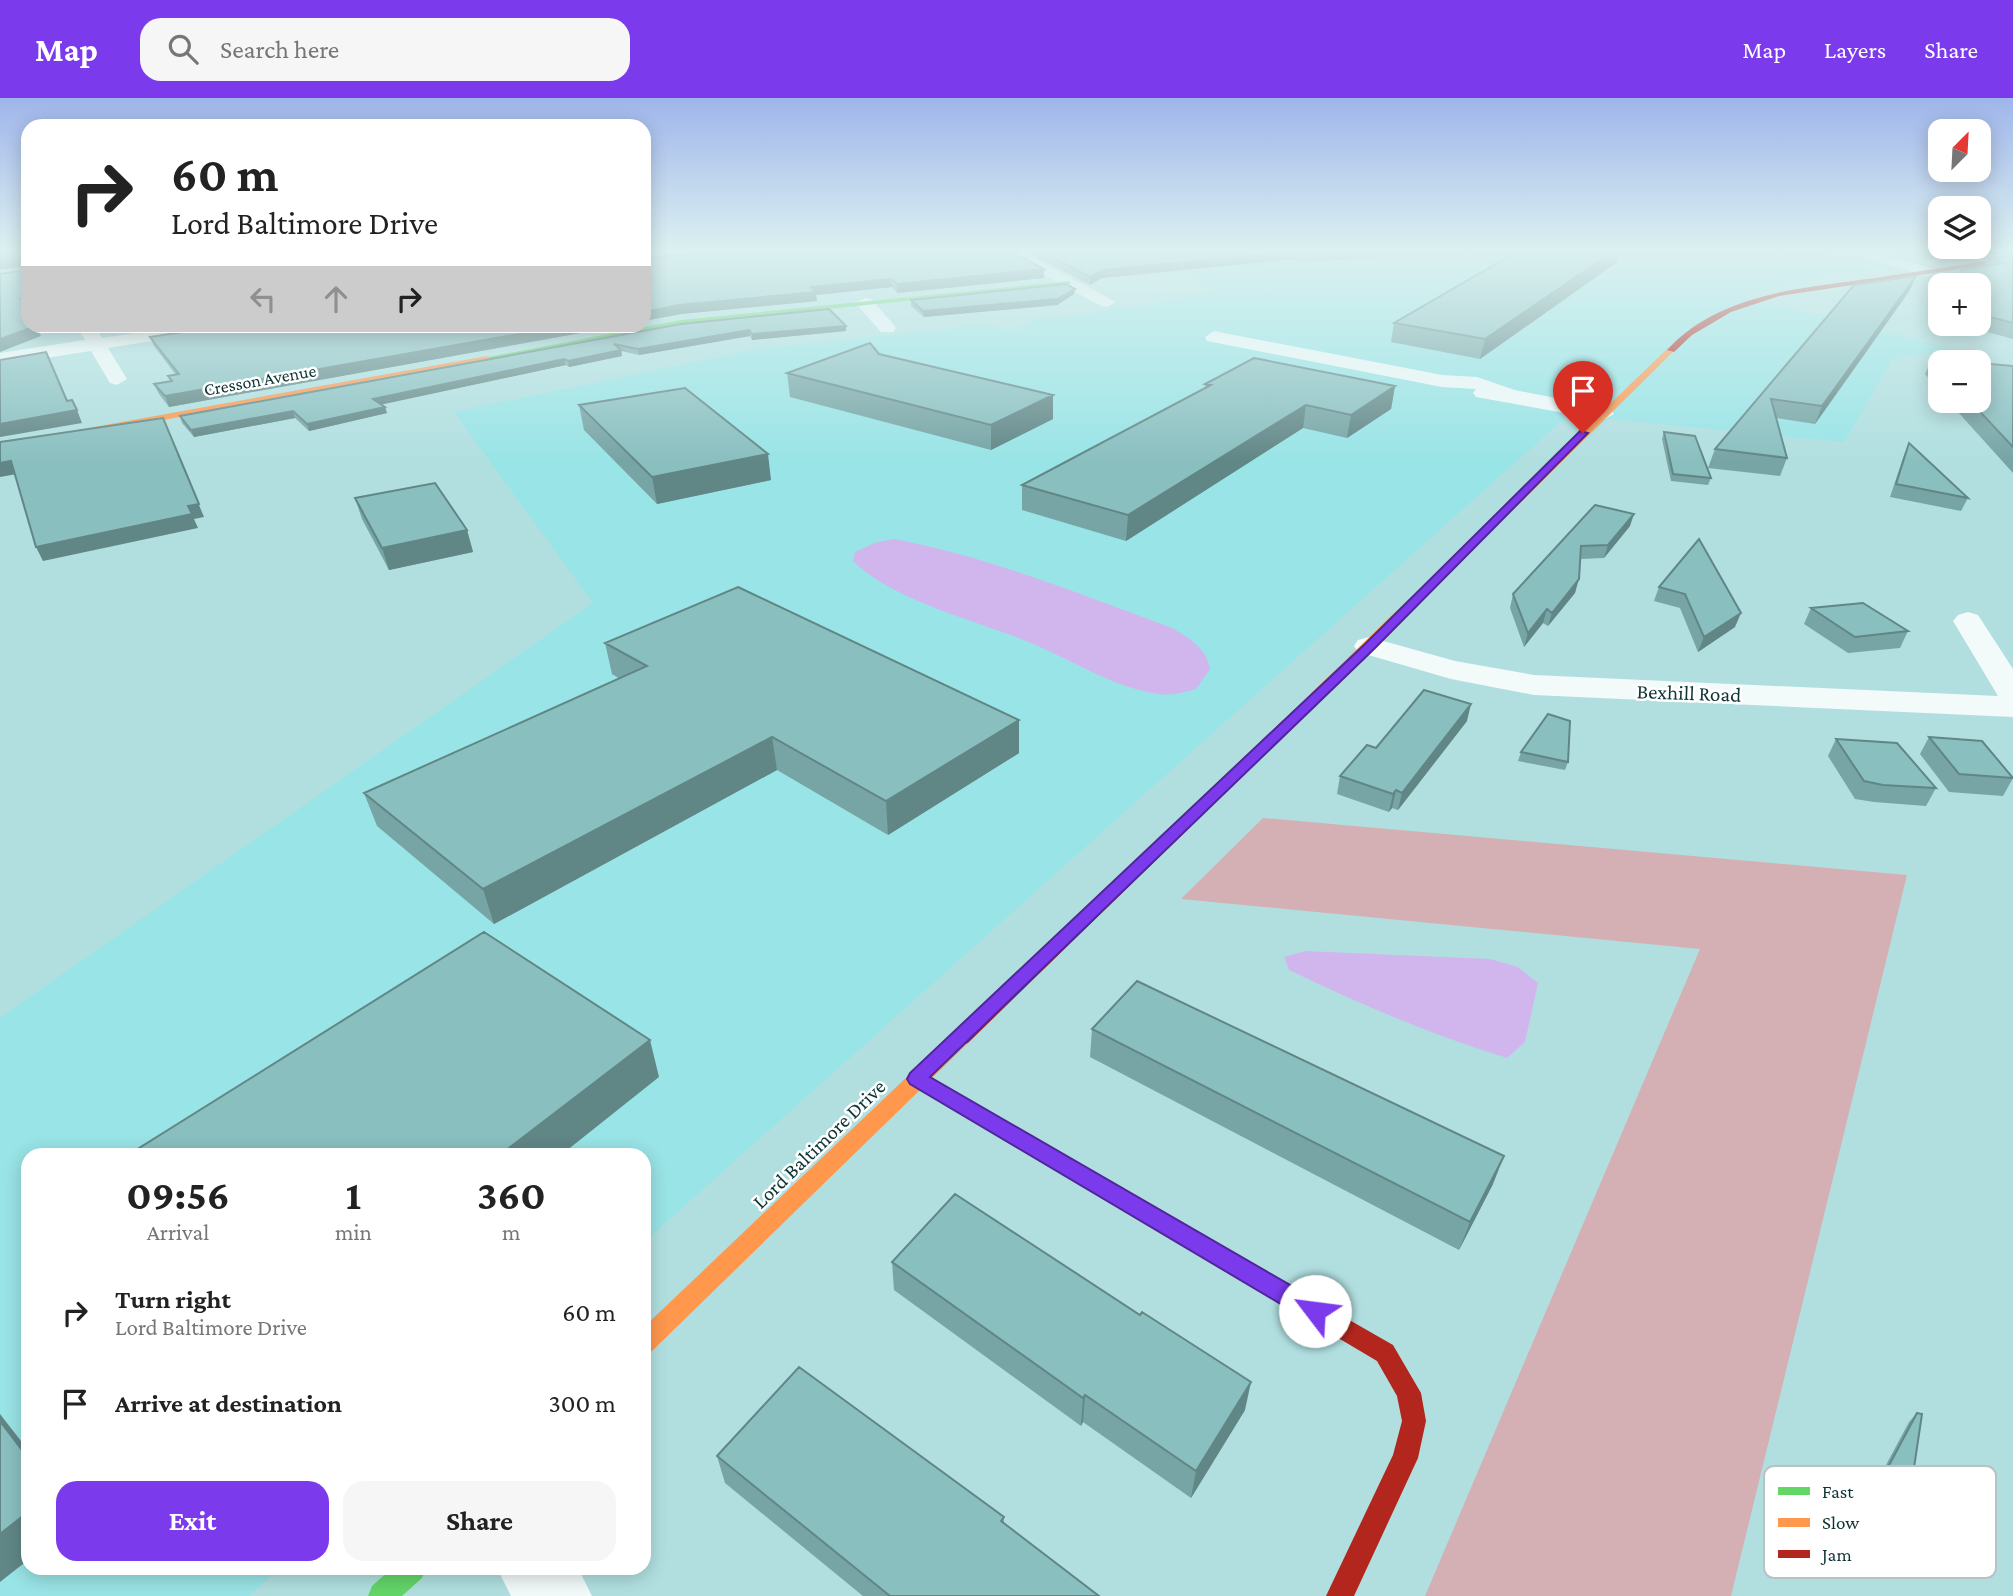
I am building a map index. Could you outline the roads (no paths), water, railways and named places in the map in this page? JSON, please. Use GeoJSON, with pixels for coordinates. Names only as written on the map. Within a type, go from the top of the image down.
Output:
{"type":"FeatureCollection","features":[{"type":"Feature","properties":{"kind":"main road","name":"Cresson Avenue"},"geometry":{"type":"LineString","coordinates":[[651,324],[680,321]]}},
{"type":"Feature","properties":{"kind":"main road","name":"Lord Baltimore Drive"},"geometry":{"type":"LineString","coordinates":[[651,1336],[1369,646],[1603,414],[1689,333],[1710,321]]}},
{"type":"Feature","properties":{"kind":"main road","name":"Cresson Avenue"},"geometry":{"type":"LineString","coordinates":[[0,447],[591,333]]}},
{"type":"Feature","properties":{"kind":"main road"},"geometry":{"type":"LineString","coordinates":[[916,1079],[1385,1353],[1407,1382],[1415,1421],[1402,1463],[1340,1596]]}},
{"type":"Feature","properties":{"kind":"main road"},"geometry":{"type":"LineString","coordinates":[[382,1596],[404,1575]]}},
{"type":"Feature","properties":{"kind":"street"},"geometry":{"type":"LineString","coordinates":[[881,321],[887,328]]}},
{"type":"Feature","properties":{"kind":"street"},"geometry":{"type":"LineString","coordinates":[[90,333],[117,379]]}},
{"type":"Feature","properties":{"kind":"street"},"geometry":{"type":"LineString","coordinates":[[0,359],[170,333]]}},
{"type":"Feature","properties":{"kind":"street"},"geometry":{"type":"LineString","coordinates":[[1214,337],[1442,381],[1447,386],[1603,414]]}},
{"type":"Feature","properties":{"kind":"street"},"geometry":{"type":"LineString","coordinates":[[1968,621],[2013,695]]}},
{"type":"Feature","properties":{"kind":"street","name":"Bexhill Road"},"geometry":{"type":"LineString","coordinates":[[1369,646],[1451,670],[1534,685],[2013,707]]}},
{"type":"Feature","properties":{"kind":"street"},"geometry":{"type":"LineString","coordinates":[[537,1575],[558,1596]]}}]}
